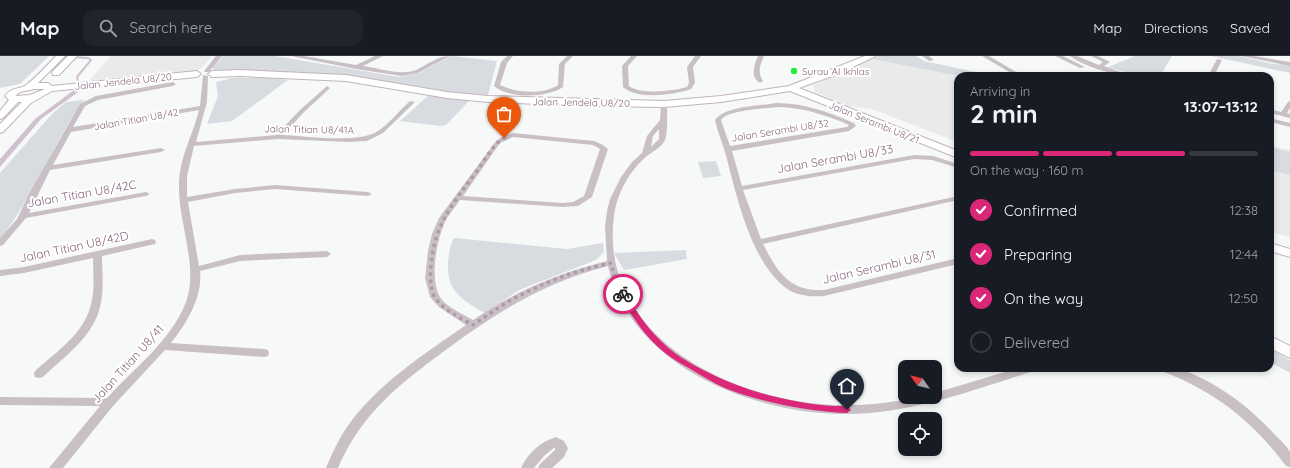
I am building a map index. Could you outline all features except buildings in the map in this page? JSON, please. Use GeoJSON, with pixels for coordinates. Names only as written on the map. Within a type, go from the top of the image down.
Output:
{"type":"FeatureCollection","features":[{"type":"Feature","properties":{"kind":"street"},"geometry":{"type":"LineString","coordinates":[[205,74],[219,56]]}},
{"type":"Feature","properties":{"kind":"street"},"geometry":{"type":"LineString","coordinates":[[294,56],[311,57],[356,67],[402,74],[416,72],[447,56]]}},
{"type":"Feature","properties":{"kind":"street"},"geometry":{"type":"LineString","coordinates":[[356,67],[380,56]]}},
{"type":"Feature","properties":{"kind":"street"},"geometry":{"type":"LineString","coordinates":[[510,56],[504,62],[497,86],[510,91],[542,92],[554,90],[561,86],[562,64],[570,56]]}},
{"type":"Feature","properties":{"kind":"street"},"geometry":{"type":"LineString","coordinates":[[634,56],[625,66],[627,89],[636,92],[663,92],[685,90],[690,88],[692,83],[690,67],[698,56]]}},
{"type":"Feature","properties":{"kind":"street"},"geometry":{"type":"LineString","coordinates":[[760,80],[757,77],[756,70],[761,56]]}},
{"type":"Feature","properties":{"kind":"street","name":"Jalan Jendela U8/20"},"geometry":{"type":"LineString","coordinates":[[0,92],[26,87],[66,87],[205,74],[251,73],[346,78],[447,95],[488,99],[664,104],[721,99],[791,88],[835,72],[872,56]]}},
{"type":"Feature","properties":{"kind":"street"},"geometry":{"type":"LineString","coordinates":[[925,56],[931,60]]}},
{"type":"Feature","properties":{"kind":"street"},"geometry":{"type":"LineString","coordinates":[[985,56],[1013,72]]}},
{"type":"Feature","properties":{"kind":"street"},"geometry":{"type":"LineString","coordinates":[[1058,56],[1098,72]]}},
{"type":"Feature","properties":{"kind":"street"},"geometry":{"type":"LineString","coordinates":[[1073,56],[1115,72]]}},
{"type":"Feature","properties":{"kind":"street"},"geometry":{"type":"LineString","coordinates":[[1094,56],[1107,62],[1099,67]]}},
{"type":"Feature","properties":{"kind":"street"},"geometry":{"type":"LineString","coordinates":[[1244,56],[1290,64]]}},
{"type":"Feature","properties":{"kind":"street"},"geometry":{"type":"LineString","coordinates":[[8,97],[12,92],[26,87],[59,58]]}},
{"type":"Feature","properties":{"kind":"street"},"geometry":{"type":"LineString","coordinates":[[8,97],[35,96],[45,93],[47,87],[71,58]]}},
{"type":"Feature","properties":{"kind":"street"},"geometry":{"type":"LineString","coordinates":[[1213,72],[1219,60]]}},
{"type":"Feature","properties":{"kind":"street","name":"Jalan Titian U8/41"},"geometry":{"type":"LineString","coordinates":[[55,468],[110,402],[164,346],[182,319],[188,306],[195,285],[183,200],[184,175],[191,144],[203,108],[205,74]]}},
{"type":"Feature","properties":{"kind":"street","name":"Jalan Titian U8/42"},"geometry":{"type":"LineString","coordinates":[[0,243],[15,228],[82,105],[89,100],[101,96],[174,84]]}},
{"type":"Feature","properties":{"kind":"street"},"geometry":{"type":"LineString","coordinates":[[278,137],[302,111],[327,88]]}},
{"type":"Feature","properties":{"kind":"street","name":"Jalan Serambi U8/21"},"geometry":{"type":"LineString","coordinates":[[791,88],[954,153]]}},
{"type":"Feature","properties":{"kind":"street"},"geometry":{"type":"LineString","coordinates":[[0,130],[28,101],[35,96]]}},
{"type":"Feature","properties":{"kind":"street"},"geometry":{"type":"LineString","coordinates":[[0,116],[13,103],[8,97]]}},
{"type":"Feature","properties":{"kind":"street","name":"Jalan Titian U8/41A"},"geometry":{"type":"LineString","coordinates":[[191,144],[278,137],[348,140],[367,139],[381,132],[412,102]]}},
{"type":"Feature","properties":{"kind":"street"},"geometry":{"type":"LineString","coordinates":[[1274,112],[1287,115],[1290,103]]}},
{"type":"Feature","properties":{"kind":"street"},"geometry":{"type":"LineString","coordinates":[[664,104],[662,139],[645,154],[624,181],[612,206],[608,224],[611,263],[615,278],[628,305],[636,318],[659,344],[674,356],[723,383],[750,393],[771,399],[824,409],[889,407],[924,401],[1017,372]]}},
{"type":"Feature","properties":{"kind":"street","name":"Jalan Serambi U8/32"},"geometry":{"type":"LineString","coordinates":[[728,149],[849,129],[853,126],[835,116],[795,105],[776,105],[729,112],[721,116],[718,120],[728,149],[738,189],[759,242]]}},
{"type":"Feature","properties":{"kind":"street","name":"Jalan Titian U8/42"},"geometry":{"type":"LineString","coordinates":[[69,130],[203,108]]}},
{"type":"Feature","properties":{"kind":"street"},"geometry":{"type":"LineString","coordinates":[[645,154],[650,136],[664,119]]}},
{"type":"Feature","properties":{"kind":"street"},"geometry":{"type":"LineString","coordinates":[[1274,121],[1290,125]]}},
{"type":"Feature","properties":{"kind":"street"},"geometry":{"type":"LineString","coordinates":[[458,198],[563,205],[575,204],[588,196],[604,149],[594,143],[518,135],[508,136],[498,142],[443,218],[436,234],[432,252],[430,278],[435,297],[442,306],[473,325]]}},
{"type":"Feature","properties":{"kind":"street"},"geometry":{"type":"LineString","coordinates":[[47,168],[161,150]]}},
{"type":"Feature","properties":{"kind":"street","name":"Jalan Serambi U8/33"},"geometry":{"type":"LineString","coordinates":[[738,189],[914,157],[933,158],[954,165]]}},
{"type":"Feature","properties":{"kind":"street"},"geometry":{"type":"LineString","coordinates":[[183,200],[235,191],[275,187],[368,194]]}},
{"type":"Feature","properties":{"kind":"street","name":"Jalan Titian U8/42C"},"geometry":{"type":"LineString","coordinates":[[22,216],[146,194]]}},
{"type":"Feature","properties":{"kind":"street"},"geometry":{"type":"LineString","coordinates":[[759,242],[954,199]]}},
{"type":"Feature","properties":{"kind":"street","name":"Jalan Titian U8/42D"},"geometry":{"type":"LineString","coordinates":[[0,273],[24,270],[152,242]]}},
{"type":"Feature","properties":{"kind":"street","name":"Jalan Serambi U8/31"},"geometry":{"type":"LineString","coordinates":[[759,242],[783,281],[798,290],[815,294],[954,262]]}},
{"type":"Feature","properties":{"kind":"street"},"geometry":{"type":"LineString","coordinates":[[1274,248],[1290,253]]}},
{"type":"Feature","properties":{"kind":"street"},"geometry":{"type":"LineString","coordinates":[[39,374],[76,339],[90,321],[96,303],[98,254]]}},
{"type":"Feature","properties":{"kind":"street"},"geometry":{"type":"LineString","coordinates":[[194,270],[240,258],[327,254]]}},
{"type":"Feature","properties":{"kind":"street"},"geometry":{"type":"LineString","coordinates":[[332,468],[345,440],[360,419],[380,395],[400,378],[473,325],[513,299],[528,291],[585,269],[611,263]]}},
{"type":"Feature","properties":{"kind":"street"},"geometry":{"type":"LineString","coordinates":[[1274,343],[1290,352]]}},
{"type":"Feature","properties":{"kind":"street"},"geometry":{"type":"LineString","coordinates":[[164,346],[264,353]]}},
{"type":"Feature","properties":{"kind":"street"},"geometry":{"type":"LineString","coordinates":[[1175,372],[1193,380],[1234,404],[1270,435],[1290,462]]}},
{"type":"Feature","properties":{"kind":"street"},"geometry":{"type":"LineString","coordinates":[[0,401],[110,402]]}},
{"type":"Feature","properties":{"kind":"street"},"geometry":{"type":"LineString","coordinates":[[527,468],[543,448],[550,443],[556,442],[560,444],[562,448],[560,454],[544,468]]}},
{"type":"Feature","properties":{"kind":"shaded area"},"geometry":{"type":"Polygon","coordinates":[[[0,56],[49,56],[20,84],[0,88],[0,56]]]}},
{"type":"Feature","properties":{"kind":"shaded area"},"geometry":{"type":"Polygon","coordinates":[[[111,56],[212,56],[202,68],[193,71],[89,81],[111,56]]]}},
{"type":"Feature","properties":{"kind":"shaded area"},"geometry":{"type":"Polygon","coordinates":[[[223,56],[275,56],[399,77],[419,73],[451,56],[497,61],[488,95],[452,93],[406,86],[216,71],[212,68],[223,56]]]}},
{"type":"Feature","properties":{"kind":"shaded area"},"geometry":{"type":"Polygon","coordinates":[[[879,56],[916,56],[924,61],[976,72],[954,72],[954,75],[872,59],[879,56]]]}},
{"type":"Feature","properties":{"kind":"shaded area"},"geometry":{"type":"Polygon","coordinates":[[[1135,56],[1172,56],[1162,72],[1124,72],[1108,67],[1135,56]]]}},
{"type":"Feature","properties":{"kind":"shaded area"},"geometry":{"type":"Polygon","coordinates":[[[1211,56],[1239,56],[1273,64],[1290,65],[1290,73],[1211,56]]]}},
{"type":"Feature","properties":{"kind":"shaded area"},"geometry":{"type":"Polygon","coordinates":[[[872,59],[954,75],[954,140],[871,109],[848,106],[814,92],[814,85],[872,59]]]}},
{"type":"Feature","properties":{"kind":"shaded area"},"geometry":{"type":"Polygon","coordinates":[[[232,78],[268,78],[288,80],[232,121],[207,124],[218,96],[216,82],[232,78]]]}},
{"type":"Feature","properties":{"kind":"shaded area"},"geometry":{"type":"Polygon","coordinates":[[[74,90],[81,90],[41,119],[0,167],[0,159],[35,119],[74,90]]]}},
{"type":"Feature","properties":{"kind":"shaded area"},"geometry":{"type":"Polygon","coordinates":[[[429,95],[469,101],[446,125],[440,126],[400,121],[429,95]]]}},
{"type":"Feature","properties":{"kind":"shaded area"},"geometry":{"type":"Polygon","coordinates":[[[84,100],[62,134],[23,206],[0,239],[0,173],[52,114],[66,102],[84,100]]]}},
{"type":"Feature","properties":{"kind":"shaded area"},"geometry":{"type":"Polygon","coordinates":[[[1274,147],[1290,150],[1290,237],[1274,233],[1274,147]]]}},
{"type":"Feature","properties":{"kind":"shaded area"},"geometry":{"type":"Polygon","coordinates":[[[1274,148],[1290,152],[1290,175],[1274,171],[1274,148]]]}},
{"type":"Feature","properties":{"kind":"shaded area"},"geometry":{"type":"Polygon","coordinates":[[[716,161],[721,176],[703,178],[698,162],[716,161]]]}},
{"type":"Feature","properties":{"kind":"shaded area"},"geometry":{"type":"Polygon","coordinates":[[[454,238],[567,249],[603,243],[604,252],[596,260],[519,290],[485,313],[469,304],[457,294],[450,280],[448,262],[449,252],[454,238]]]}},
{"type":"Feature","properties":{"kind":"shaded area"},"geometry":{"type":"Polygon","coordinates":[[[686,250],[687,259],[624,270],[614,253],[686,250]]]}},
{"type":"Feature","properties":{"kind":"shaded area"},"geometry":{"type":"Polygon","coordinates":[[[1274,351],[1290,361],[1290,373],[1274,364],[1274,351]]]}},
{"type":"Feature","properties":{"kind":"waterway"},"geometry":{"type":"LineString","coordinates":[[57,56],[88,58],[91,60],[77,77],[79,85],[75,92]]}},
{"type":"Feature","properties":{"kind":"way so far"},"geometry":{"type":"LineString","coordinates":[[504,138],[498,142],[471,178],[443,218],[436,234],[432,252],[430,278],[435,297],[438,301],[442,306],[473,325],[528,291],[585,269],[611,263],[615,278],[623,294]]}},
{"type":"Feature","properties":{"kind":"place","name":"Surau Al Ikhlas"},"geometry":{"type":"Point","coordinates":[794,71]}},
{"type":"Feature","properties":{"kind":"route"},"geometry":{"type":"LineString","coordinates":[[623,294],[636,318],[659,344],[674,356],[709,376],[730,386],[771,399],[824,409],[847,410]]}}]}
